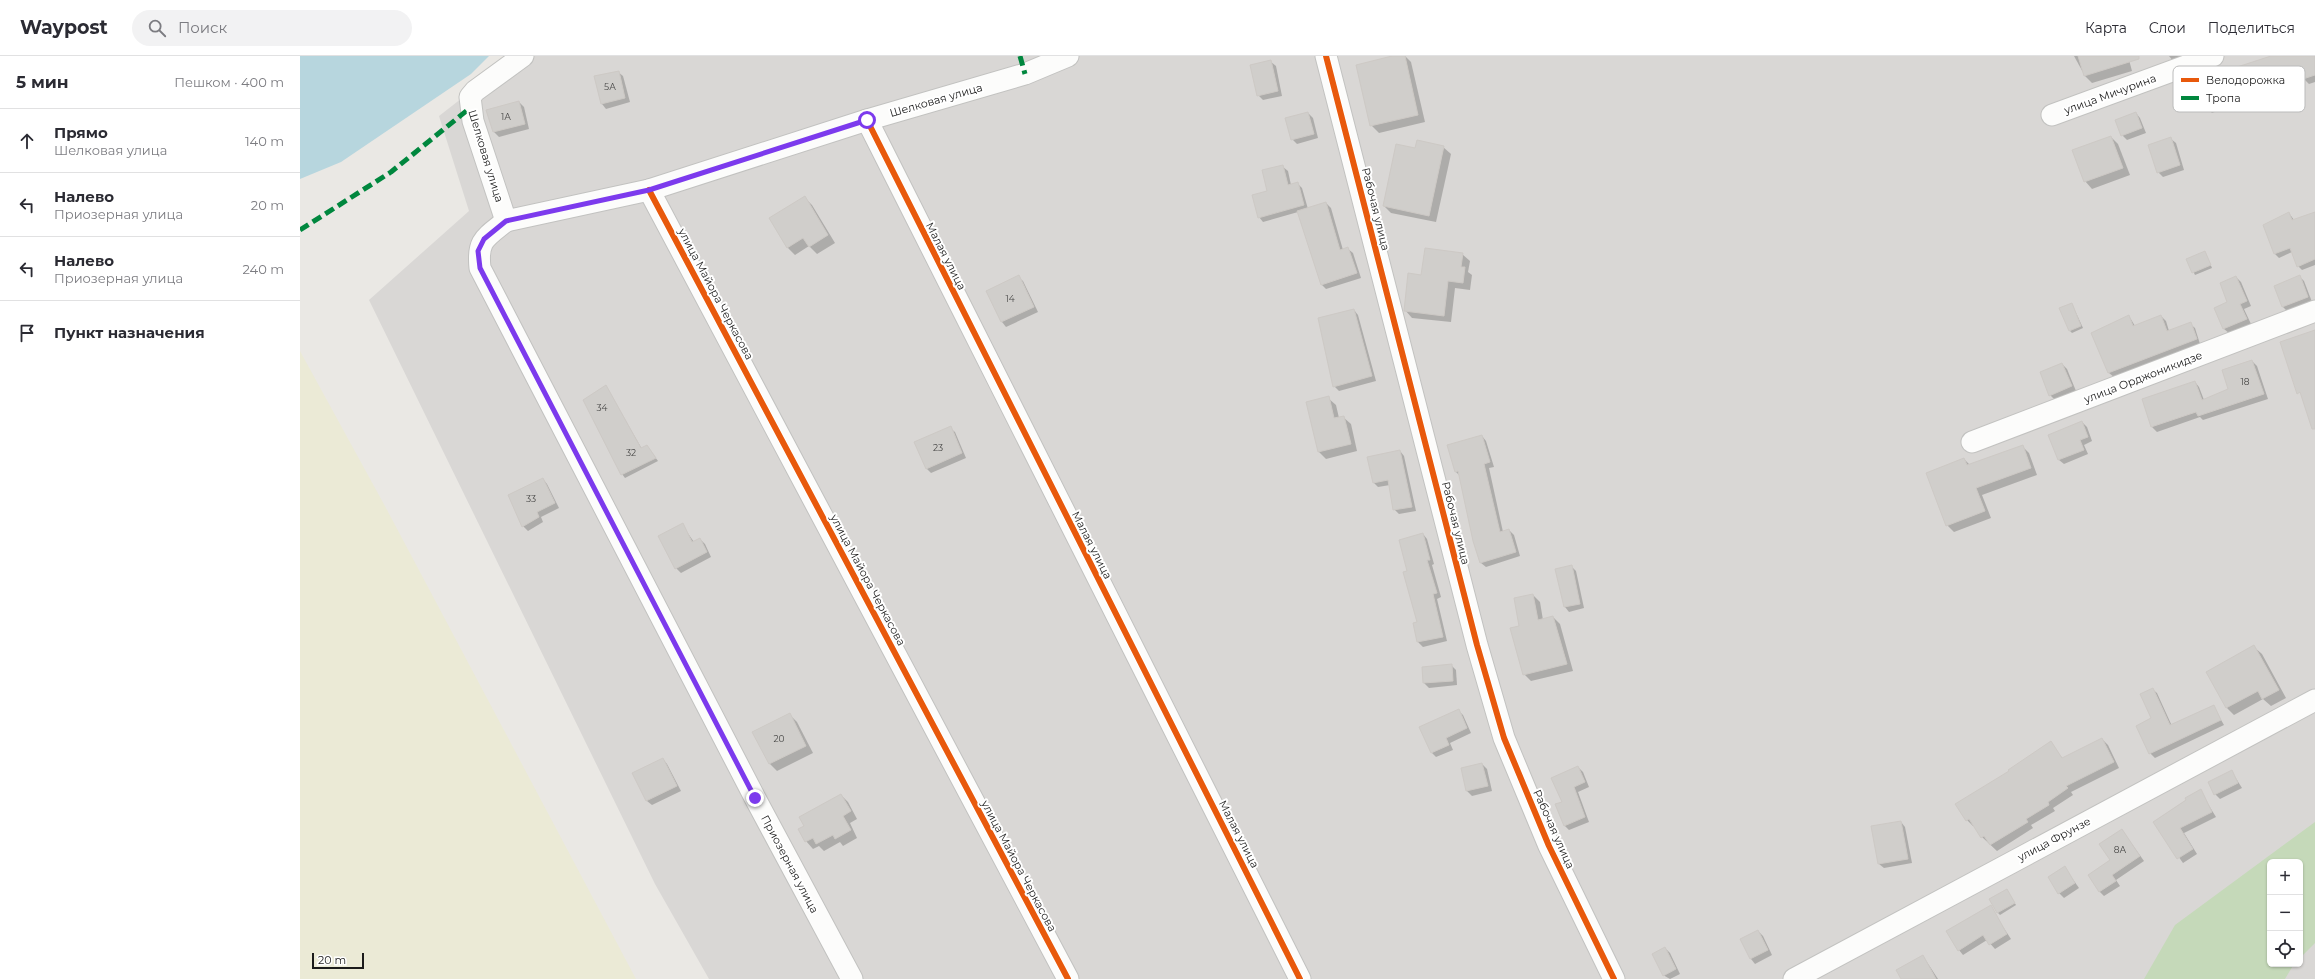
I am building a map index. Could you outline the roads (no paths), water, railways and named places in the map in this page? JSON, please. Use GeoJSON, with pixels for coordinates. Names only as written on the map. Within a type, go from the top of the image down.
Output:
{"type":"FeatureCollection","features":[{"type":"Feature","properties":{"kind":"street","name":"Шелковая улица"},"geometry":{"type":"LineString","coordinates":[[522,56],[475,91],[470,97],[472,121],[506,221],[649,190],[867,120],[1025,74],[1068,56]]}},
{"type":"Feature","properties":{"kind":"street","name":"Рабочая улица"},"geometry":{"type":"LineString","coordinates":[[1326,56],[1477,645],[1504,738],[1550,846],[1614,979]]}},
{"type":"Feature","properties":{"kind":"street","name":"улица Мичурина"},"geometry":{"type":"LineString","coordinates":[[2187,66],[2214,56]]}},
{"type":"Feature","properties":{"kind":"street","name":"улица Мичурина"},"geometry":{"type":"LineString","coordinates":[[2052,115],[2173,71]]}},
{"type":"Feature","properties":{"kind":"street","name":"Малая улица"},"geometry":{"type":"LineString","coordinates":[[867,120],[1300,979]]}},
{"type":"Feature","properties":{"kind":"street","name":"улица Майора Черкасова"},"geometry":{"type":"LineString","coordinates":[[649,190],[1068,979]]}},
{"type":"Feature","properties":{"kind":"street","name":"Приозерная улица"},"geometry":{"type":"LineString","coordinates":[[506,221],[484,239],[478,251],[480,268],[755,798],[852,979]]}},
{"type":"Feature","properties":{"kind":"street","name":"улица Орджоникидзе"},"geometry":{"type":"LineString","coordinates":[[1972,442],[2315,312]]}},
{"type":"Feature","properties":{"kind":"street","name":"улица Фрунзе"},"geometry":{"type":"LineString","coordinates":[[1794,979],[2315,700]]}},
{"type":"Feature","properties":{"kind":"water"},"geometry":{"type":"Polygon","coordinates":[[[300,56],[489,56],[471,74],[341,162],[300,179],[300,56]]]}}]}
